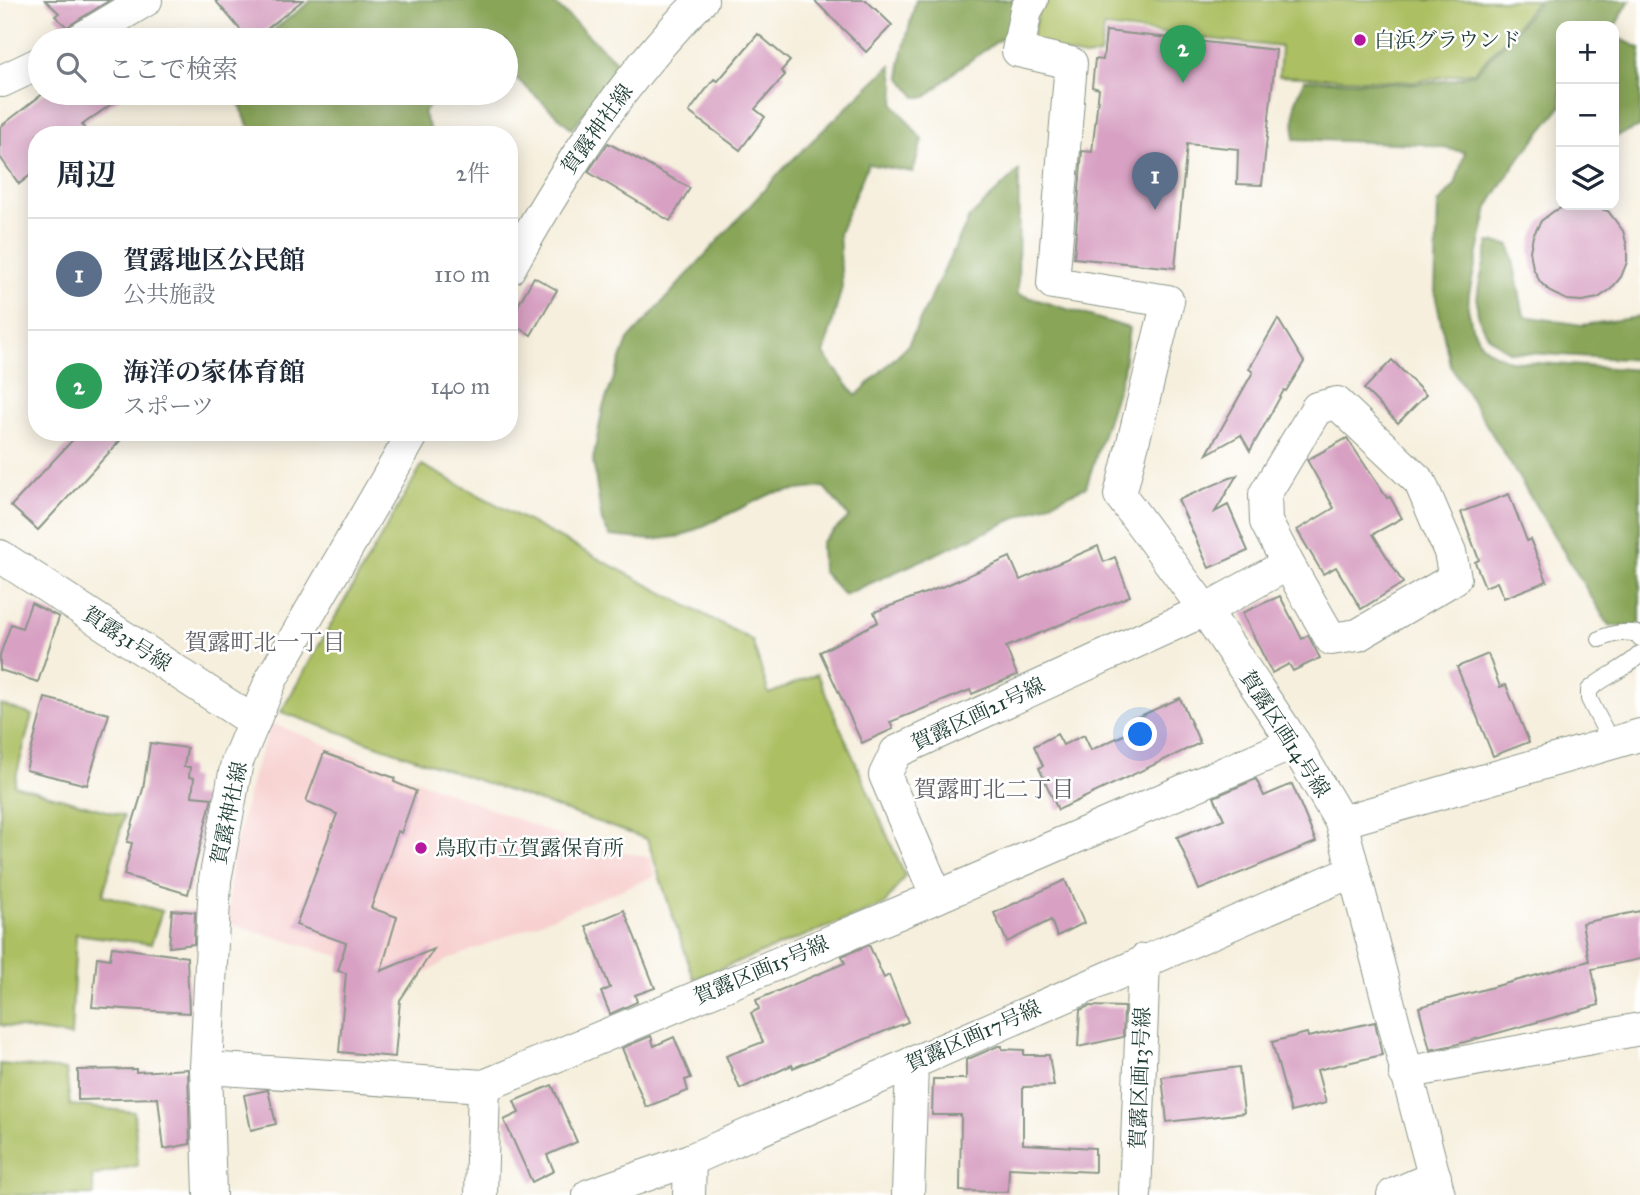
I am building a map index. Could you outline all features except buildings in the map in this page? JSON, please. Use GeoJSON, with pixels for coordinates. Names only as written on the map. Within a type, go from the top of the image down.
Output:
{"type":"FeatureCollection","features":[{"type":"Feature","properties":{"kind":"street"},"geometry":{"type":"LineString","coordinates":[[99,28],[146,0]]}},
{"type":"Feature","properties":{"kind":"street","name":"賀露神社線"},"geometry":{"type":"LineString","coordinates":[[518,253],[553,192],[617,98],[702,0]]}},
{"type":"Feature","properties":{"kind":"street","name":"賀露区画14号線"},"geometry":{"type":"LineString","coordinates":[[1032,0],[1026,10],[1018,51],[1071,63],[1053,283],[1168,301],[1121,495],[1205,610],[1294,743],[1341,822],[1405,1073],[1437,1186]]}},
{"type":"Feature","properties":{"kind":"street"},"geometry":{"type":"LineString","coordinates":[[1,80],[28,69]]}},
{"type":"Feature","properties":{"kind":"street"},"geometry":{"type":"LineString","coordinates":[[1338,403],[1420,482],[1450,552],[1455,578],[1357,635],[1331,639],[1288,564],[1266,522],[1265,494],[1317,408],[1338,403]]}},
{"type":"Feature","properties":{"kind":"street","name":"賀露神社線"},"geometry":{"type":"LineString","coordinates":[[210,1195],[206,1068],[215,880],[237,762],[272,678],[409,441]]}},
{"type":"Feature","properties":{"kind":"street","name":"賀露31号線"},"geometry":{"type":"LineString","coordinates":[[0,556],[254,722]]}},
{"type":"Feature","properties":{"kind":"street","name":"賀露区画21号線"},"geometry":{"type":"LineString","coordinates":[[937,897],[885,775],[896,752],[1205,610],[1288,564]]}},
{"type":"Feature","properties":{"kind":"street"},"geometry":{"type":"LineString","coordinates":[[1341,822],[1626,739]]}},
{"type":"Feature","properties":{"kind":"street","name":"賀露区画15号線"},"geometry":{"type":"LineString","coordinates":[[206,1068],[484,1086],[937,897],[1294,743]]}},
{"type":"Feature","properties":{"kind":"street","name":"賀露区画17号線"},"geometry":{"type":"LineString","coordinates":[[589,1195],[690,1160],[1353,871]]}},
{"type":"Feature","properties":{"kind":"street","name":"賀露区画13号線"},"geometry":{"type":"LineString","coordinates":[[1135,1195],[1144,960]]}},
{"type":"Feature","properties":{"kind":"street"},"geometry":{"type":"LineString","coordinates":[[1405,1073],[1640,1029]]}},
{"type":"Feature","properties":{"kind":"street"},"geometry":{"type":"LineString","coordinates":[[908,1195],[912,1063]]}},
{"type":"Feature","properties":{"kind":"street"},"geometry":{"type":"LineString","coordinates":[[481,1195],[484,1086]]}},
{"type":"Feature","properties":{"kind":"street"},"geometry":{"type":"LineString","coordinates":[[689,1195],[690,1160]]}},
{"type":"Feature","properties":{"kind":"street"},"geometry":{"type":"LineString","coordinates":[[1393,1195],[1437,1186]]}},
{"type":"Feature","properties":{"kind":"lane"},"geometry":{"type":"LineString","coordinates":[[1600,639],[1611,634],[1628,632],[1638,634],[1640,638]]}},
{"type":"Feature","properties":{"kind":"lane"},"geometry":{"type":"LineString","coordinates":[[1626,739],[1589,699],[1588,690],[1617,673],[1640,654]]}},
{"type":"Feature","properties":{"kind":"shaded area","name":"鳥取市立賀露保育所"},"geometry":{"type":"Polygon","coordinates":[[[271,723],[563,837],[650,858],[655,876],[445,961],[417,979],[227,923],[231,863],[254,772],[271,723]]]}},
{"type":"Feature","properties":{"kind":"green space"},"geometry":{"type":"Polygon","coordinates":[[[312,0],[551,0],[620,65],[572,129],[518,80],[518,28],[276,28],[312,0]]]}},
{"type":"Feature","properties":{"kind":"green space"},"geometry":{"type":"Polygon","coordinates":[[[916,0],[1022,0],[1009,33],[958,69],[926,97],[916,97],[901,78],[900,63],[916,0]]]}},
{"type":"Feature","properties":{"kind":"green space","name":"白浜グラウンド"},"geometry":{"type":"Polygon","coordinates":[[[1041,0],[1537,0],[1474,72],[1414,82],[1279,76],[1281,47],[1104,27],[1100,55],[1085,57],[1030,46],[1041,0]]]}},
{"type":"Feature","properties":{"kind":"green space"},"geometry":{"type":"Polygon","coordinates":[[[1540,0],[1630,0],[1618,21],[1556,21],[1556,113],[1514,165],[1488,207],[1468,308],[1472,327],[1481,344],[1510,361],[1640,370],[1640,628],[1609,626],[1450,365],[1435,294],[1438,204],[1455,185],[1465,152],[1421,144],[1294,139],[1295,104],[1304,80],[1414,84],[1453,80],[1475,73],[1512,35],[1540,0]]]}},
{"type":"Feature","properties":{"kind":"green space"},"geometry":{"type":"Polygon","coordinates":[[[1619,38],[1640,48],[1640,127],[1619,135],[1619,38]]]}},
{"type":"Feature","properties":{"kind":"green space"},"geometry":{"type":"Polygon","coordinates":[[[891,65],[895,86],[894,104],[922,140],[913,172],[868,164],[839,233],[842,287],[824,354],[856,396],[908,345],[969,218],[1019,170],[1018,294],[1129,328],[1123,372],[1086,487],[844,595],[822,571],[821,543],[849,517],[824,487],[773,493],[682,536],[652,540],[610,536],[602,522],[593,460],[603,407],[628,340],[786,166],[891,65]]]}},
{"type":"Feature","properties":{"kind":"green space"},"geometry":{"type":"Polygon","coordinates":[[[240,105],[430,105],[423,113],[429,126],[248,126],[240,105]]]}},
{"type":"Feature","properties":{"kind":"green space"},"geometry":{"type":"Polygon","coordinates":[[[1489,242],[1510,245],[1524,316],[1582,325],[1640,317],[1640,360],[1511,352],[1495,342],[1484,330],[1477,304],[1489,242]]]}},
{"type":"Feature","properties":{"kind":"green space"},"geometry":{"type":"Polygon","coordinates":[[[422,465],[752,640],[769,694],[817,674],[905,876],[884,905],[694,979],[647,839],[281,712],[422,465]]]}},
{"type":"Feature","properties":{"kind":"green space"},"geometry":{"type":"Polygon","coordinates":[[[0,704],[32,715],[14,785],[124,816],[103,895],[162,911],[151,944],[76,934],[71,1036],[0,1025],[0,704]]]}},
{"type":"Feature","properties":{"kind":"green space"},"geometry":{"type":"Polygon","coordinates":[[[0,1064],[66,1070],[70,1105],[134,1112],[138,1165],[92,1176],[94,1195],[0,1195],[0,1064]]]}},
{"type":"Feature","properties":{"kind":"place","name":"白浜グラウンド"},"geometry":{"type":"Point","coordinates":[1360,40]}},
{"type":"Feature","properties":{"kind":"place","name":"海洋の家体育館"},"geometry":{"type":"Point","coordinates":[1183,83]}},
{"type":"Feature","properties":{"kind":"place","name":"賀露地区公民館"},"geometry":{"type":"Point","coordinates":[1155,210]}},
{"type":"Feature","properties":{"kind":"place","name":"鳥取市立賀露保育所"},"geometry":{"type":"Point","coordinates":[421,848]}},
{"type":"Feature","properties":{"kind":"district","name":"賀露町北一丁目"},"geometry":{"type":"Point","coordinates":[265,642]}},
{"type":"Feature","properties":{"kind":"district","name":"賀露町北二丁目"},"geometry":{"type":"Point","coordinates":[994,789]}}]}
